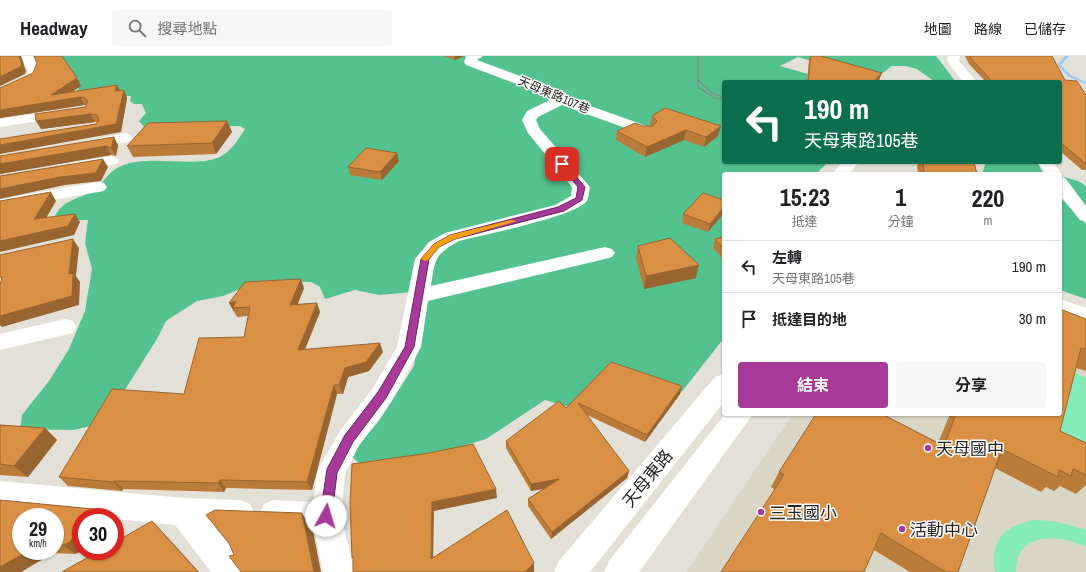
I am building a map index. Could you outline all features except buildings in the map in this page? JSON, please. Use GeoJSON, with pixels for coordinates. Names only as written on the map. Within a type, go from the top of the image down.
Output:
{"type":"FeatureCollection","features":[{"type":"Feature","properties":{"kind":"street"},"geometry":{"type":"LineString","coordinates":[[0,93],[31,78],[34,72],[27,56]]}},
{"type":"Feature","properties":{"kind":"street","name":"天母東路107巷"},"geometry":{"type":"LineString","coordinates":[[477,56],[471,58],[470,62],[561,96],[561,100],[648,131]]}},
{"type":"Feature","properties":{"kind":"street"},"geometry":{"type":"LineString","coordinates":[[954,56],[953,61],[968,80]]}},
{"type":"Feature","properties":{"kind":"street"},"geometry":{"type":"LineString","coordinates":[[339,572],[326,516],[331,472],[349,439],[382,395],[410,347],[425,259],[436,246],[452,237],[561,209],[579,199],[581,187],[533,130],[529,120],[532,114],[561,100]]}},
{"type":"Feature","properties":{"kind":"street"},"geometry":{"type":"LineString","coordinates":[[0,124],[76,111]]}},
{"type":"Feature","properties":{"kind":"street"},"geometry":{"type":"LineString","coordinates":[[70,147],[125,138]]}},
{"type":"Feature","properties":{"kind":"street"},"geometry":{"type":"LineString","coordinates":[[59,169],[111,160]]}},
{"type":"Feature","properties":{"kind":"street"},"geometry":{"type":"LineString","coordinates":[[842,172],[849,164]]}},
{"type":"Feature","properties":{"kind":"street"},"geometry":{"type":"LineString","coordinates":[[1062,186],[1077,207],[1086,216]]}},
{"type":"Feature","properties":{"kind":"street"},"geometry":{"type":"LineString","coordinates":[[0,204],[98,187]]}},
{"type":"Feature","properties":{"kind":"street"},"geometry":{"type":"LineString","coordinates":[[418,296],[605,253]]}},
{"type":"Feature","properties":{"kind":"street"},"geometry":{"type":"LineString","coordinates":[[1062,294],[1086,302]]}},
{"type":"Feature","properties":{"kind":"street"},"geometry":{"type":"LineString","coordinates":[[1062,307],[1086,316]]}},
{"type":"Feature","properties":{"kind":"street"},"geometry":{"type":"LineString","coordinates":[[0,342],[65,327]]}},
{"type":"Feature","properties":{"kind":"street","name":"天母東路"},"geometry":{"type":"LineString","coordinates":[[570,572],[722,386]]}},
{"type":"Feature","properties":{"kind":"street"},"geometry":{"type":"LineString","coordinates":[[620,572],[738,416]]}},
{"type":"Feature","properties":{"kind":"street"},"geometry":{"type":"LineString","coordinates":[[0,494],[171,511],[326,516]]}},
{"type":"Feature","properties":{"kind":"street"},"geometry":{"type":"LineString","coordinates":[[140,534],[171,511]]}},
{"type":"Feature","properties":{"kind":"street"},"geometry":{"type":"LineString","coordinates":[[171,511],[231,572]]}},
{"type":"Feature","properties":{"kind":"path"},"geometry":{"type":"LineString","coordinates":[[698,56],[698,87],[715,98],[722,100]]}},
{"type":"Feature","properties":{"kind":"path"},"geometry":{"type":"LineString","coordinates":[[698,80],[713,94],[722,96]]}},
{"type":"Feature","properties":{"kind":"shaded area","name":"天母國中"},"geometry":{"type":"Polygon","coordinates":[[[1086,333],[1086,572],[686,572],[792,416],[1062,416],[1062,408],[1086,333]]]}},
{"type":"Feature","properties":{"kind":"green space"},"geometry":{"type":"Polygon","coordinates":[[[39,56],[936,56],[954,80],[932,80],[917,69],[905,66],[892,66],[879,76],[825,65],[798,57],[780,66],[808,74],[807,80],[722,80],[722,164],[826,164],[818,172],[722,172],[722,341],[680,394],[572,408],[545,400],[486,439],[443,452],[361,465],[350,455],[379,421],[414,366],[425,291],[379,295],[355,290],[325,299],[320,287],[311,282],[276,281],[245,287],[223,296],[197,301],[166,321],[157,339],[104,423],[73,430],[20,429],[22,415],[49,381],[69,349],[85,311],[92,269],[85,243],[88,220],[53,220],[56,213],[64,205],[91,192],[99,186],[116,168],[133,162],[189,162],[214,159],[230,150],[245,129],[240,126],[144,127],[139,121],[146,113],[142,104],[134,104],[130,101],[131,96],[71,96],[79,89],[39,56]]]}},
{"type":"Feature","properties":{"kind":"green space"},"geometry":{"type":"Polygon","coordinates":[[[985,164],[1038,164],[1043,172],[983,172],[985,164]]]}},
{"type":"Feature","properties":{"kind":"green space"},"geometry":{"type":"Polygon","coordinates":[[[1064,177],[1078,181],[1086,186],[1086,207],[1064,177]]]}},
{"type":"Feature","properties":{"kind":"green space"},"geometry":{"type":"Polygon","coordinates":[[[1062,199],[1086,224],[1086,299],[1062,291],[1062,199]]]}},
{"type":"Feature","properties":{"kind":"green space"},"geometry":{"type":"Polygon","coordinates":[[[1075,373],[1086,377],[1086,458],[1057,444],[1075,373]]]}},
{"type":"Feature","properties":{"kind":"green space"},"geometry":{"type":"Polygon","coordinates":[[[1034,520],[1060,523],[1086,530],[1086,547],[1064,539],[1040,539],[1023,549],[1018,559],[1016,572],[995,572],[994,552],[1001,537],[1014,526],[1034,520]]]}},
{"type":"Feature","properties":{"kind":"waterway"},"geometry":{"type":"LineString","coordinates":[[1067,56],[1059,65],[1070,76],[1086,83]]}},
{"type":"Feature","properties":{"kind":"slow traffic"},"geometry":{"type":"LineString","coordinates":[[425,259],[436,246],[452,237],[513,221]]}},
{"type":"Feature","properties":{"kind":"place","name":"天母國中"},"geometry":{"type":"Point","coordinates":[928,448]}},
{"type":"Feature","properties":{"kind":"place","name":"三玉國小"},"geometry":{"type":"Point","coordinates":[761,512]}},
{"type":"Feature","properties":{"kind":"place","name":"活動中心"},"geometry":{"type":"Point","coordinates":[902,529]}},
{"type":"Feature","properties":{"kind":"route"},"geometry":{"type":"LineString","coordinates":[[326,516],[331,472],[349,439],[382,395],[410,347],[425,259],[436,246],[452,237],[561,209],[579,199],[581,187],[562,164]]}}]}
